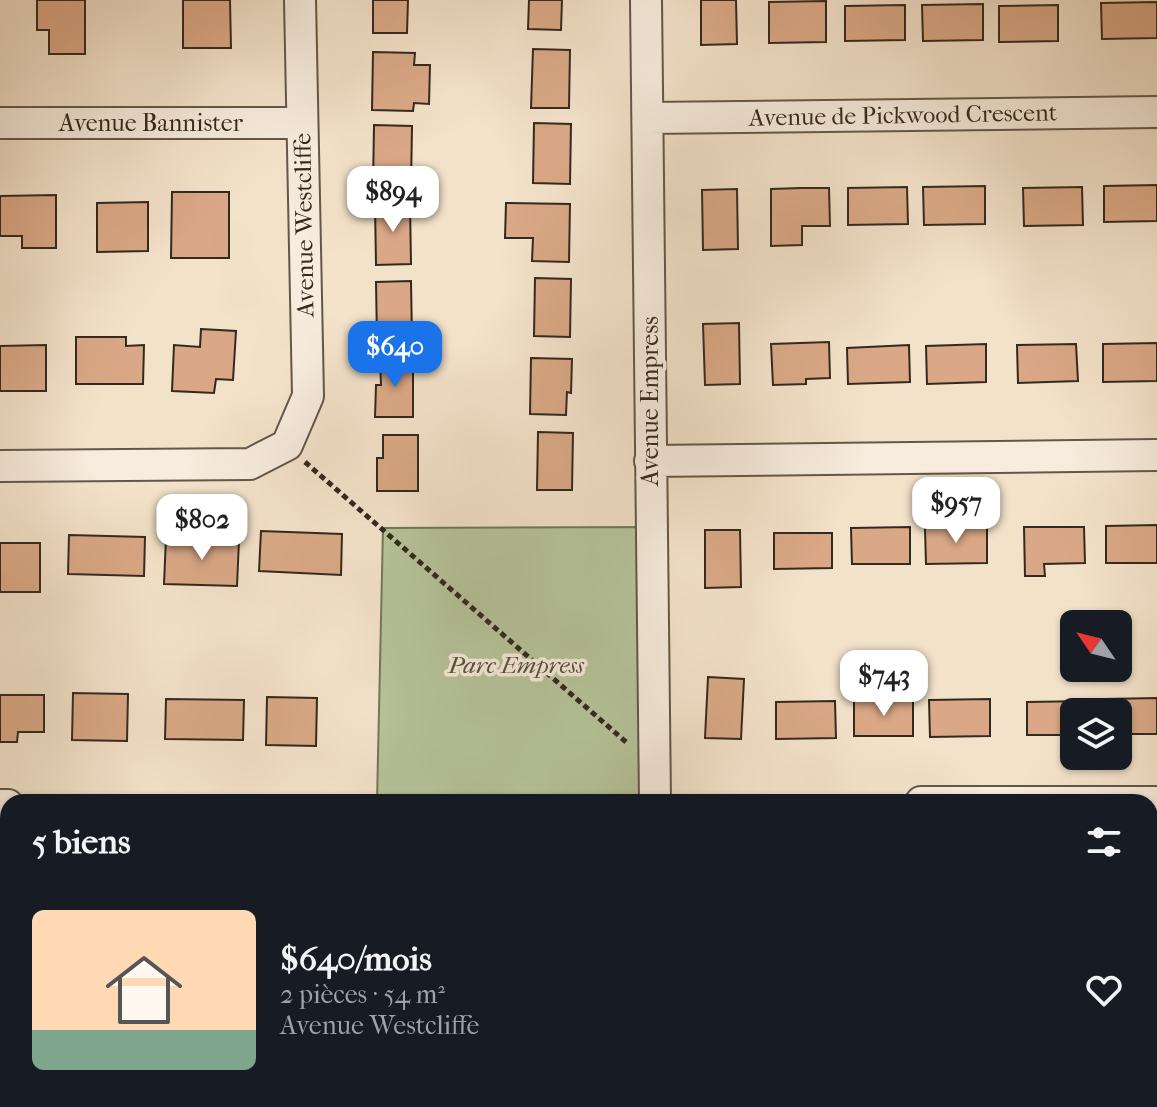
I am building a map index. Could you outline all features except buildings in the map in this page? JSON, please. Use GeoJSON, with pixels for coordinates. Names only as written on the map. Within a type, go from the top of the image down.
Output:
{"type":"FeatureCollection","features":[{"type":"Feature","properties":{"kind":"street","name":"Avenue Westcliffe"},"geometry":{"type":"LineString","coordinates":[[296,453],[308,396],[300,0]]}},
{"type":"Feature","properties":{"kind":"street","name":"Avenue Empress"},"geometry":{"type":"LineString","coordinates":[[646,0],[655,794]]}},
{"type":"Feature","properties":{"kind":"street","name":"Avenue de Pickwood Crescent"},"geometry":{"type":"LineString","coordinates":[[648,118],[1157,112]]}},
{"type":"Feature","properties":{"kind":"street","name":"Avenue Bannister"},"geometry":{"type":"LineString","coordinates":[[0,123],[302,123]]}},
{"type":"Feature","properties":{"kind":"street"},"geometry":{"type":"LineString","coordinates":[[0,466],[250,464],[296,453]]}},
{"type":"Feature","properties":{"kind":"street"},"geometry":{"type":"LineString","coordinates":[[650,461],[1157,455]]}},
{"type":"Feature","properties":{"kind":"path"},"geometry":{"type":"LineString","coordinates":[[296,453],[633,748]]}},
{"type":"Feature","properties":{"kind":"green space","name":"Parc Empress"},"geometry":{"type":"Polygon","coordinates":[[[651,527],[655,794],[377,794],[383,528],[651,527]]]}}]}
